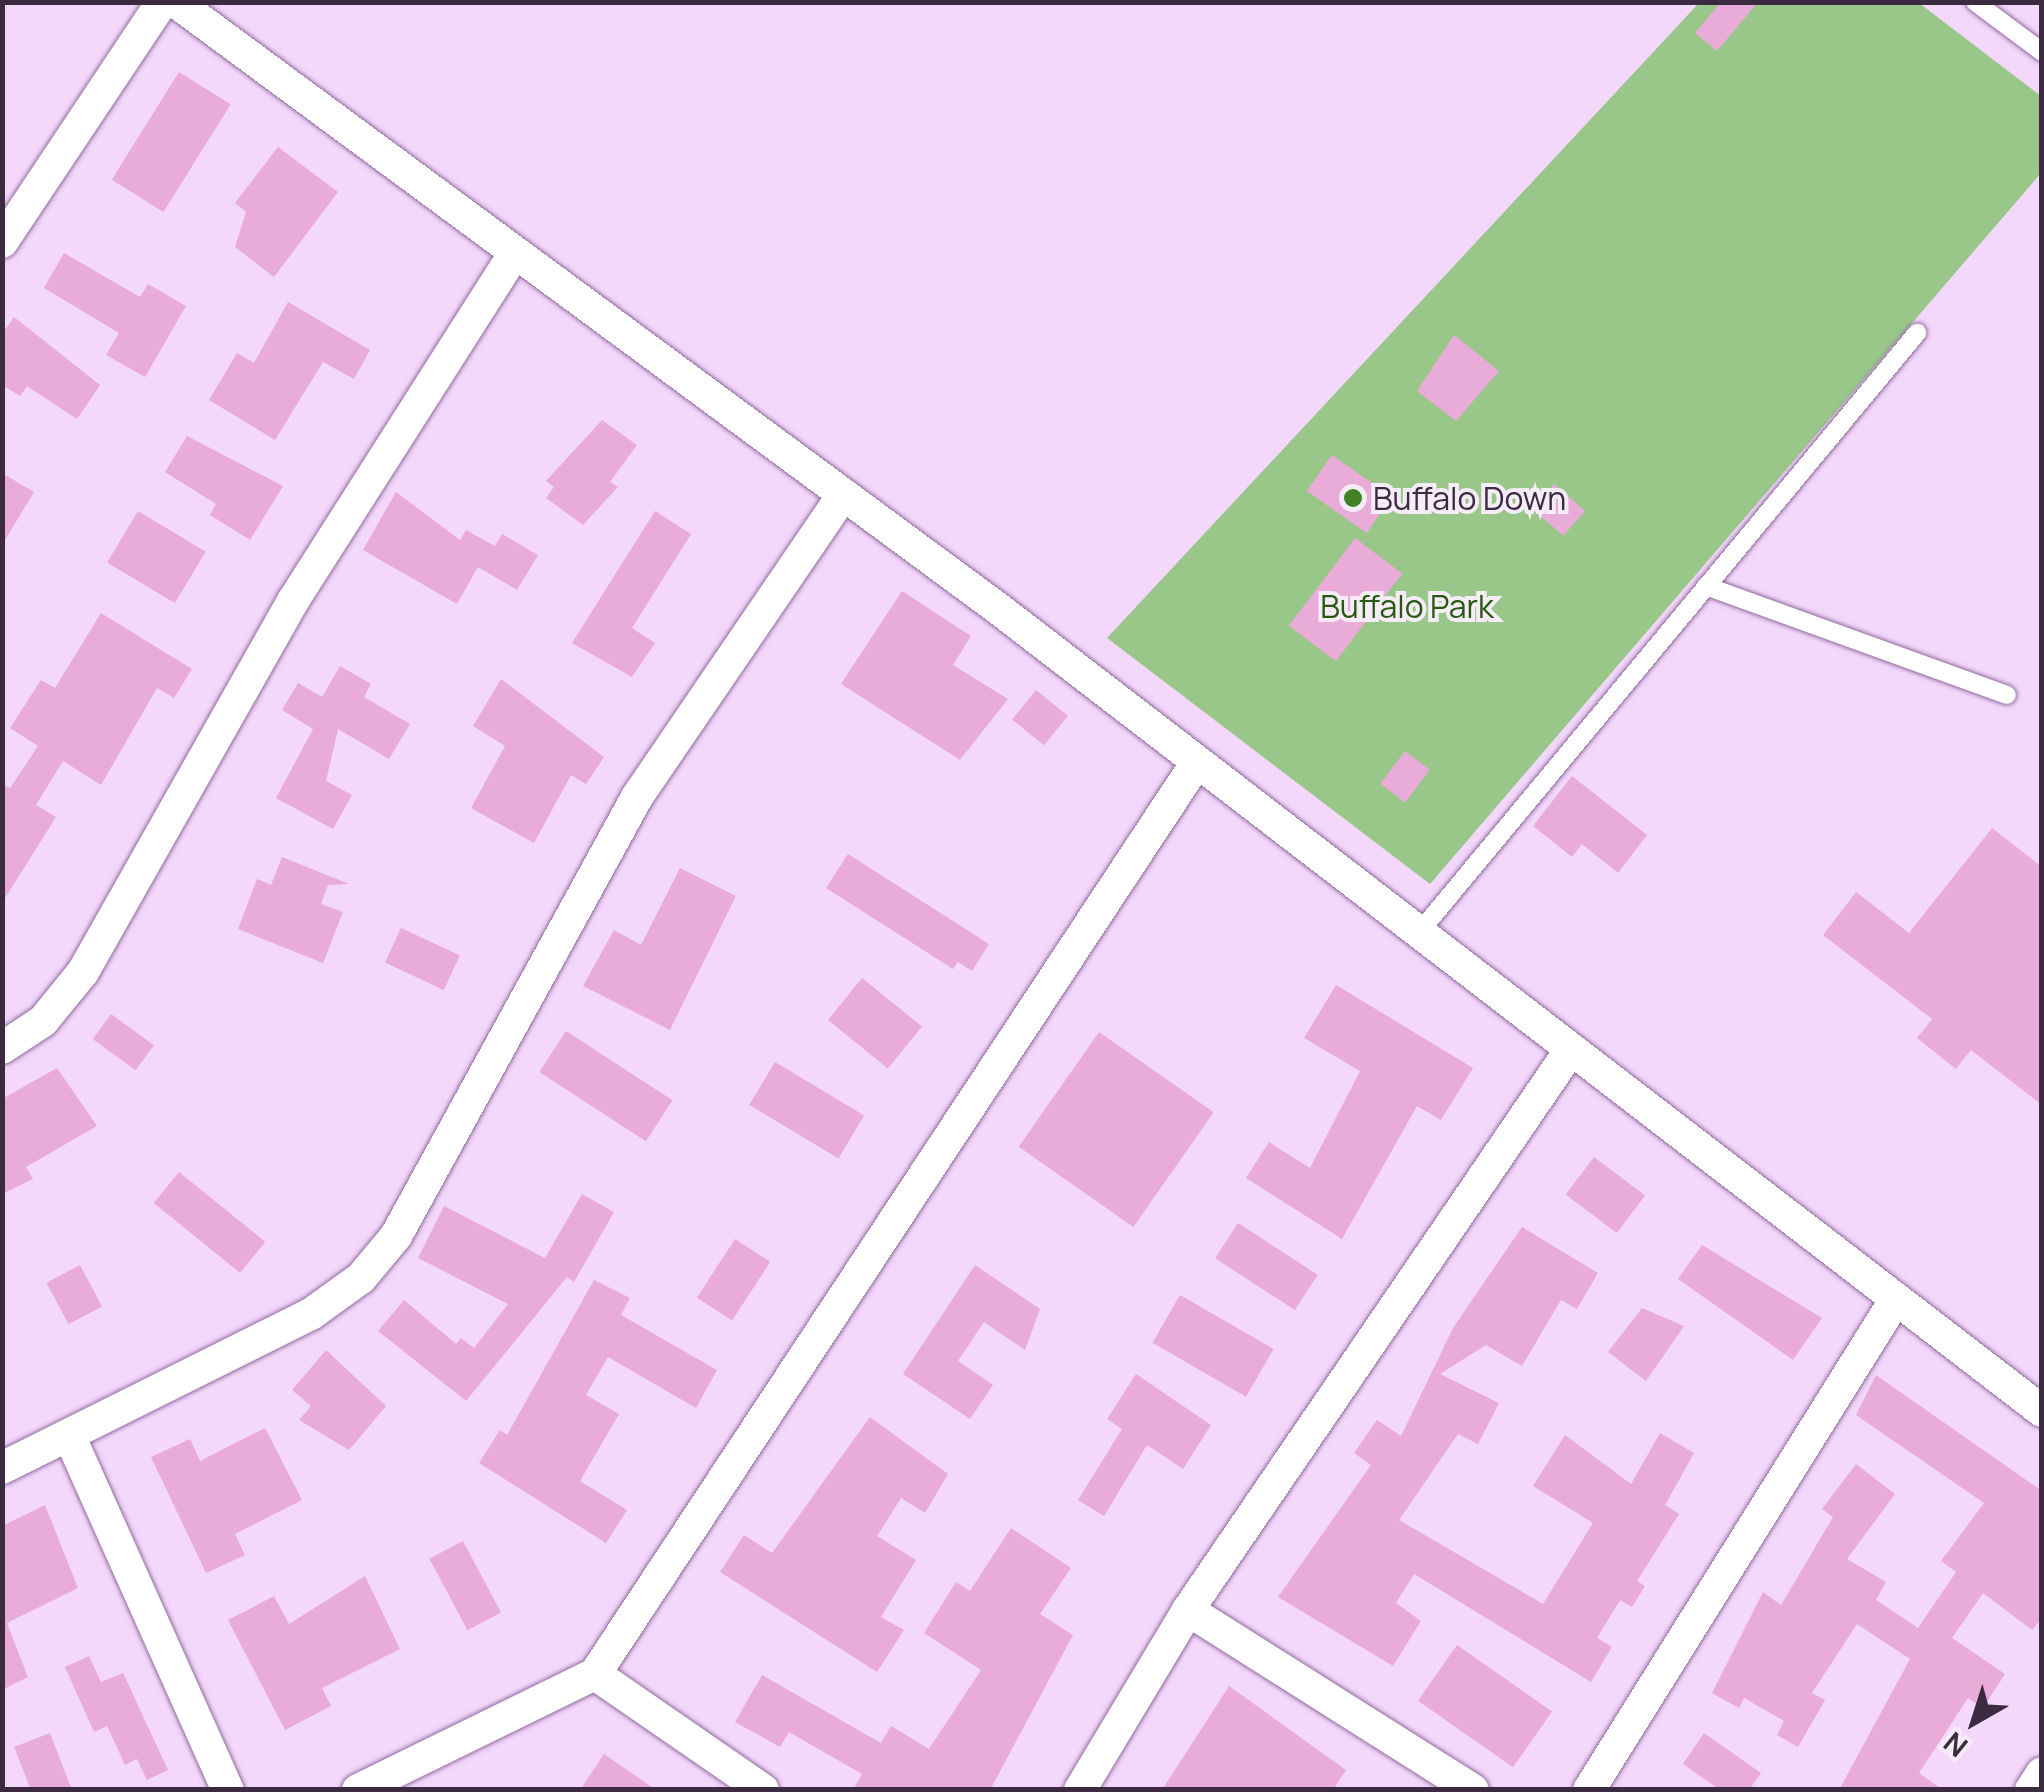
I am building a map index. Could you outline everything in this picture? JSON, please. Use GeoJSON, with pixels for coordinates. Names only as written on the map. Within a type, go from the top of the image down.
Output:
{"type":"FeatureCollection","features":[{"type":"Feature","properties":{"kind":"street"},"geometry":{"type":"LineString","coordinates":[[2,242],[162,2]]}},
{"type":"Feature","properties":{"kind":"street"},"geometry":{"type":"LineString","coordinates":[[176,2],[842,496],[1894,1302],[2042,1411]]}},
{"type":"Feature","properties":{"kind":"street"},"geometry":{"type":"LineString","coordinates":[[2,1048],[42,1020],[83,972],[292,601],[514,254]]}},
{"type":"Feature","properties":{"kind":"street"},"geometry":{"type":"LineString","coordinates":[[2,1468],[312,1314],[385,1250],[638,798],[842,496]]}},
{"type":"Feature","properties":{"kind":"street"},"geometry":{"type":"LineString","coordinates":[[358,1790],[595,1674],[1196,765]]}},
{"type":"Feature","properties":{"kind":"street"},"geometry":{"type":"LineString","coordinates":[[1080,1790],[1188,1610],[1569,1052]]}},
{"type":"Feature","properties":{"kind":"street"},"geometry":{"type":"LineString","coordinates":[[1589,1790],[1894,1302]]}},
{"type":"Feature","properties":{"kind":"street"},"geometry":{"type":"LineString","coordinates":[[68,1434],[228,1790]]}},
{"type":"Feature","properties":{"kind":"street"},"geometry":{"type":"LineString","coordinates":[[1188,1610],[1473,1790]]}},
{"type":"Feature","properties":{"kind":"street"},"geometry":{"type":"LineString","coordinates":[[595,1674],[762,1790]]}},
{"type":"Feature","properties":{"kind":"street"},"geometry":{"type":"LineString","coordinates":[[2031,1790],[2042,1774]]}},
{"type":"Feature","properties":{"kind":"lane"},"geometry":{"type":"LineString","coordinates":[[1975,2],[2042,52]]}},
{"type":"Feature","properties":{"kind":"lane"},"geometry":{"type":"LineString","coordinates":[[1417,935],[1917,333]]}},
{"type":"Feature","properties":{"kind":"lane"},"geometry":{"type":"LineString","coordinates":[[1706,586],[2007,695]]}},
{"type":"Feature","properties":{"kind":"green space","name":"Buffalo Park"},"geometry":{"type":"Polygon","coordinates":[[[1699,3],[1919,3],[2041,96],[2041,173],[1430,884],[1107,638],[1699,3]]]}},
{"type":"Feature","properties":{"kind":"building"},"geometry":{"type":"Polygon","coordinates":[[[1721,2],[1758,2],[1717,51],[1695,33],[1721,2]]]}},
{"type":"Feature","properties":{"kind":"building"},"geometry":{"type":"Polygon","coordinates":[[[179,72],[231,104],[163,212],[112,180],[179,72]]]}},
{"type":"Feature","properties":{"kind":"building"},"geometry":{"type":"Polygon","coordinates":[[[278,147],[338,192],[274,277],[235,247],[246,212],[235,203],[278,147]]]}},
{"type":"Feature","properties":{"kind":"building"},"geometry":{"type":"Polygon","coordinates":[[[64,253],[140,297],[148,284],[186,306],[145,377],[106,355],[119,333],[44,288],[64,253]]]}},
{"type":"Feature","properties":{"kind":"building"},"geometry":{"type":"Polygon","coordinates":[[[288,302],[370,350],[354,379],[323,362],[275,440],[209,400],[237,353],[254,363],[288,302]]]}},
{"type":"Feature","properties":{"kind":"building"},"geometry":{"type":"Polygon","coordinates":[[[14,317],[100,385],[77,419],[27,386],[20,396],[2,385],[2,334],[14,317]]]}},
{"type":"Feature","properties":{"kind":"building"},"geometry":{"type":"Polygon","coordinates":[[[1454,335],[1499,371],[1456,421],[1417,391],[1454,335]]]}},
{"type":"Feature","properties":{"kind":"building"},"geometry":{"type":"Polygon","coordinates":[[[602,420],[637,445],[610,482],[618,487],[583,525],[546,498],[554,487],[546,481],[602,420]]]}},
{"type":"Feature","properties":{"kind":"building"},"geometry":{"type":"Polygon","coordinates":[[[187,436],[283,486],[250,540],[210,515],[216,504],[165,472],[187,436]]]}},
{"type":"Feature","properties":{"kind":"building"},"geometry":{"type":"Polygon","coordinates":[[[1332,455],[1392,497],[1367,533],[1307,491],[1332,455]]]}},
{"type":"Feature","properties":{"kind":"building"},"geometry":{"type":"Polygon","coordinates":[[[2,473],[34,492],[2,545],[2,473]]]}},
{"type":"Feature","properties":{"kind":"building"},"geometry":{"type":"Polygon","coordinates":[[[1554,484],[1585,511],[1563,536],[1532,509],[1554,484]]]}},
{"type":"Feature","properties":{"kind":"building"},"geometry":{"type":"Polygon","coordinates":[[[396,492],[460,540],[466,530],[495,546],[502,534],[538,555],[517,590],[478,567],[457,604],[363,550],[396,492]]]}},
{"type":"Feature","properties":{"kind":"building"},"geometry":{"type":"Polygon","coordinates":[[[138,511],[206,552],[175,603],[107,562],[138,511]]]}},
{"type":"Feature","properties":{"kind":"building"},"geometry":{"type":"Polygon","coordinates":[[[655,511],[691,534],[632,628],[655,643],[632,677],[572,643],[655,511]]]}},
{"type":"Feature","properties":{"kind":"building"},"geometry":{"type":"Polygon","coordinates":[[[1355,538],[1402,574],[1336,661],[1289,626],[1355,538]]]}},
{"type":"Feature","properties":{"kind":"building"},"geometry":{"type":"Polygon","coordinates":[[[902,591],[971,636],[953,665],[1008,699],[960,760],[841,684],[902,591]]]}},
{"type":"Feature","properties":{"kind":"building"},"geometry":{"type":"Polygon","coordinates":[[[101,613],[192,669],[174,698],[157,688],[101,785],[63,761],[36,805],[56,817],[2,903],[2,784],[10,788],[38,746],[10,728],[41,680],[55,688],[101,613]]]}},
{"type":"Feature","properties":{"kind":"building"},"geometry":{"type":"Polygon","coordinates":[[[340,666],[371,684],[364,697],[410,724],[389,759],[338,729],[326,781],[352,795],[333,829],[276,798],[313,729],[282,710],[298,683],[322,697],[340,666]]]}},
{"type":"Feature","properties":{"kind":"building"},"geometry":{"type":"Polygon","coordinates":[[[501,679],[604,757],[586,784],[571,775],[534,843],[471,808],[505,746],[473,726],[501,679]]]}},
{"type":"Feature","properties":{"kind":"building"},"geometry":{"type":"Polygon","coordinates":[[[1036,690],[1068,716],[1044,745],[1012,720],[1036,690]]]}},
{"type":"Feature","properties":{"kind":"building"},"geometry":{"type":"Polygon","coordinates":[[[1405,751],[1430,770],[1405,802],[1380,784],[1405,751]]]}},
{"type":"Feature","properties":{"kind":"building"},"geometry":{"type":"Polygon","coordinates":[[[1572,776],[1647,835],[1618,873],[1582,844],[1572,857],[1533,826],[1572,776]]]}},
{"type":"Feature","properties":{"kind":"building"},"geometry":{"type":"Polygon","coordinates":[[[1992,828],[2042,867],[2042,1105],[1971,1050],[1956,1069],[1917,1038],[1932,1019],[1823,935],[1856,892],[1909,933],[1992,828]]]}},
{"type":"Feature","properties":{"kind":"building"},"geometry":{"type":"Polygon","coordinates":[[[848,854],[989,944],[972,971],[958,962],[953,969],[826,888],[848,854]]]}},
{"type":"Feature","properties":{"kind":"building"},"geometry":{"type":"Polygon","coordinates":[[[282,857],[349,884],[328,885],[321,904],[343,912],[323,963],[238,929],[257,879],[271,885],[282,857]]]}},
{"type":"Feature","properties":{"kind":"building"},"geometry":{"type":"Polygon","coordinates":[[[680,868],[736,896],[670,1030],[583,986],[614,930],[641,945],[680,868]]]}},
{"type":"Feature","properties":{"kind":"building"},"geometry":{"type":"Polygon","coordinates":[[[401,928],[460,955],[444,990],[385,962],[401,928]]]}},
{"type":"Feature","properties":{"kind":"building"},"geometry":{"type":"Polygon","coordinates":[[[862,978],[922,1026],[888,1068],[828,1020],[862,978]]]}},
{"type":"Feature","properties":{"kind":"building"},"geometry":{"type":"Polygon","coordinates":[[[1336,985],[1473,1068],[1441,1120],[1417,1106],[1342,1239],[1246,1178],[1269,1142],[1310,1168],[1360,1071],[1304,1038],[1336,985]]]}},
{"type":"Feature","properties":{"kind":"building"},"geometry":{"type":"Polygon","coordinates":[[[111,1014],[154,1045],[136,1070],[93,1039],[111,1014]]]}},
{"type":"Feature","properties":{"kind":"building"},"geometry":{"type":"Polygon","coordinates":[[[566,1031],[673,1100],[646,1141],[539,1072],[566,1031]]]}},
{"type":"Feature","properties":{"kind":"building"},"geometry":{"type":"Polygon","coordinates":[[[1099,1032],[1214,1112],[1133,1227],[1019,1147],[1099,1032]]]}},
{"type":"Feature","properties":{"kind":"building"},"geometry":{"type":"Polygon","coordinates":[[[775,1062],[864,1116],[838,1158],[749,1105],[775,1062]]]}},
{"type":"Feature","properties":{"kind":"building"},"geometry":{"type":"Polygon","coordinates":[[[57,1068],[97,1126],[26,1167],[33,1179],[2,1194],[2,1099],[57,1068]]]}},
{"type":"Feature","properties":{"kind":"building"},"geometry":{"type":"Polygon","coordinates":[[[1594,1157],[1645,1196],[1617,1233],[1566,1195],[1594,1157]]]}},
{"type":"Feature","properties":{"kind":"building"},"geometry":{"type":"Polygon","coordinates":[[[179,1172],[265,1242],[240,1273],[154,1203],[179,1172]]]}},
{"type":"Feature","properties":{"kind":"building"},"geometry":{"type":"Polygon","coordinates":[[[582,1194],[614,1212],[574,1282],[567,1277],[466,1401],[378,1331],[404,1300],[456,1344],[461,1338],[474,1348],[508,1304],[418,1258],[444,1206],[545,1258],[582,1194]]]}},
{"type":"Feature","properties":{"kind":"building"},"geometry":{"type":"Polygon","coordinates":[[[1238,1223],[1318,1275],[1295,1310],[1215,1258],[1238,1223]]]}},
{"type":"Feature","properties":{"kind":"building"},"geometry":{"type":"Polygon","coordinates":[[[1522,1227],[1598,1273],[1577,1309],[1561,1300],[1522,1366],[1486,1345],[1440,1374],[1499,1403],[1478,1444],[1458,1434],[1399,1520],[1543,1604],[1593,1523],[1533,1486],[1565,1435],[1631,1484],[1660,1433],[1694,1453],[1665,1505],[1679,1514],[1637,1581],[1645,1586],[1632,1607],[1620,1600],[1597,1638],[1612,1647],[1591,1682],[1414,1574],[1396,1603],[1421,1621],[1393,1666],[1278,1597],[1371,1465],[1354,1453],[1377,1420],[1401,1436],[1453,1328],[1522,1227]]]}},
{"type":"Feature","properties":{"kind":"building"},"geometry":{"type":"Polygon","coordinates":[[[735,1239],[770,1262],[732,1321],[697,1298],[735,1239]]]}},
{"type":"Feature","properties":{"kind":"building"},"geometry":{"type":"Polygon","coordinates":[[[1702,1245],[1822,1318],[1793,1360],[1678,1279],[1702,1245]]]}},
{"type":"Feature","properties":{"kind":"building"},"geometry":{"type":"Polygon","coordinates":[[[80,1265],[102,1306],[69,1324],[46,1283],[80,1265]]]}},
{"type":"Feature","properties":{"kind":"building"},"geometry":{"type":"Polygon","coordinates":[[[975,1265],[1040,1309],[1025,1350],[984,1322],[958,1361],[993,1385],[970,1419],[903,1374],[975,1265]]]}},
{"type":"Feature","properties":{"kind":"building"},"geometry":{"type":"Polygon","coordinates":[[[594,1280],[630,1298],[621,1315],[717,1370],[696,1408],[608,1357],[586,1395],[619,1414],[580,1481],[627,1510],[606,1543],[479,1463],[500,1430],[507,1435],[594,1280]]]}},
{"type":"Feature","properties":{"kind":"building"},"geometry":{"type":"Polygon","coordinates":[[[1180,1295],[1274,1349],[1246,1397],[1152,1343],[1180,1295]]]}},
{"type":"Feature","properties":{"kind":"building"},"geometry":{"type":"Polygon","coordinates":[[[1642,1308],[1684,1326],[1646,1381],[1608,1352],[1642,1308]]]}},
{"type":"Feature","properties":{"kind":"building"},"geometry":{"type":"Polygon","coordinates":[[[326,1350],[386,1406],[349,1450],[299,1420],[311,1406],[292,1390],[326,1350]]]}},
{"type":"Feature","properties":{"kind":"building"},"geometry":{"type":"Polygon","coordinates":[[[1136,1374],[1211,1425],[1183,1469],[1147,1445],[1104,1516],[1078,1500],[1122,1429],[1107,1419],[1136,1374]]]}},
{"type":"Feature","properties":{"kind":"building"},"geometry":{"type":"Polygon","coordinates":[[[1876,1375],[2042,1491],[2042,1618],[2032,1630],[1983,1593],[1952,1638],[2005,1674],[1983,1708],[1968,1698],[1919,1773],[1943,1790],[1839,1790],[1910,1659],[1857,1624],[1812,1693],[1825,1700],[1798,1747],[1777,1735],[1784,1721],[1744,1698],[1739,1708],[1712,1693],[1763,1592],[1781,1605],[1833,1517],[1822,1509],[1856,1464],[1895,1494],[1847,1559],[1886,1582],[1876,1600],[1918,1628],[1956,1572],[1941,1561],[1984,1503],[1856,1415],[1876,1375]]]}},
{"type":"Feature","properties":{"kind":"building"},"geometry":{"type":"Polygon","coordinates":[[[870,1417],[948,1474],[925,1513],[901,1498],[877,1536],[916,1560],[881,1617],[904,1630],[877,1672],[720,1572],[744,1535],[772,1553],[870,1417]]]}},
{"type":"Feature","properties":{"kind":"building"},"geometry":{"type":"Polygon","coordinates":[[[265,1428],[302,1500],[235,1534],[245,1555],[206,1573],[151,1457],[190,1439],[200,1461],[265,1428]]]}},
{"type":"Feature","properties":{"kind":"building"},"geometry":{"type":"Polygon","coordinates":[[[45,1505],[78,1588],[7,1623],[28,1677],[2,1690],[2,1526],[45,1505]]]}},
{"type":"Feature","properties":{"kind":"building"},"geometry":{"type":"Polygon","coordinates":[[[1011,1528],[1071,1568],[1040,1614],[1073,1635],[990,1790],[853,1790],[862,1774],[789,1732],[780,1747],[735,1722],[762,1675],[881,1743],[891,1726],[929,1749],[981,1670],[924,1633],[956,1582],[970,1591],[1011,1528]]]}},
{"type":"Feature","properties":{"kind":"building"},"geometry":{"type":"Polygon","coordinates":[[[463,1541],[501,1613],[467,1630],[429,1559],[463,1541]]]}},
{"type":"Feature","properties":{"kind":"building"},"geometry":{"type":"Polygon","coordinates":[[[365,1576],[400,1649],[322,1688],[331,1706],[285,1730],[228,1620],[274,1596],[289,1624],[365,1576]]]}},
{"type":"Feature","properties":{"kind":"building"},"geometry":{"type":"Polygon","coordinates":[[[1457,1645],[1552,1712],[1513,1767],[1418,1701],[1457,1645]]]}},
{"type":"Feature","properties":{"kind":"building"},"geometry":{"type":"Polygon","coordinates":[[[89,1656],[101,1682],[123,1673],[168,1770],[147,1780],[137,1759],[125,1765],[107,1726],[94,1732],[65,1667],[89,1656]]]}},
{"type":"Feature","properties":{"kind":"building"},"geometry":{"type":"Polygon","coordinates":[[[1229,1686],[1346,1770],[1333,1790],[1162,1790],[1229,1686]]]}},
{"type":"Feature","properties":{"kind":"building"},"geometry":{"type":"Polygon","coordinates":[[[50,1733],[72,1790],[31,1790],[14,1747],[50,1733]]]}},
{"type":"Feature","properties":{"kind":"building"},"geometry":{"type":"Polygon","coordinates":[[[1704,1733],[1761,1773],[1749,1790],[1720,1790],[1683,1764],[1704,1733]]]}},
{"type":"Feature","properties":{"kind":"building"},"geometry":{"type":"Polygon","coordinates":[[[604,1754],[656,1790],[580,1790],[604,1754]]]}},
{"type":"Feature","properties":{"kind":"place","name":"Buffalo Down"},"geometry":{"type":"Point","coordinates":[1353,498]}}]}
